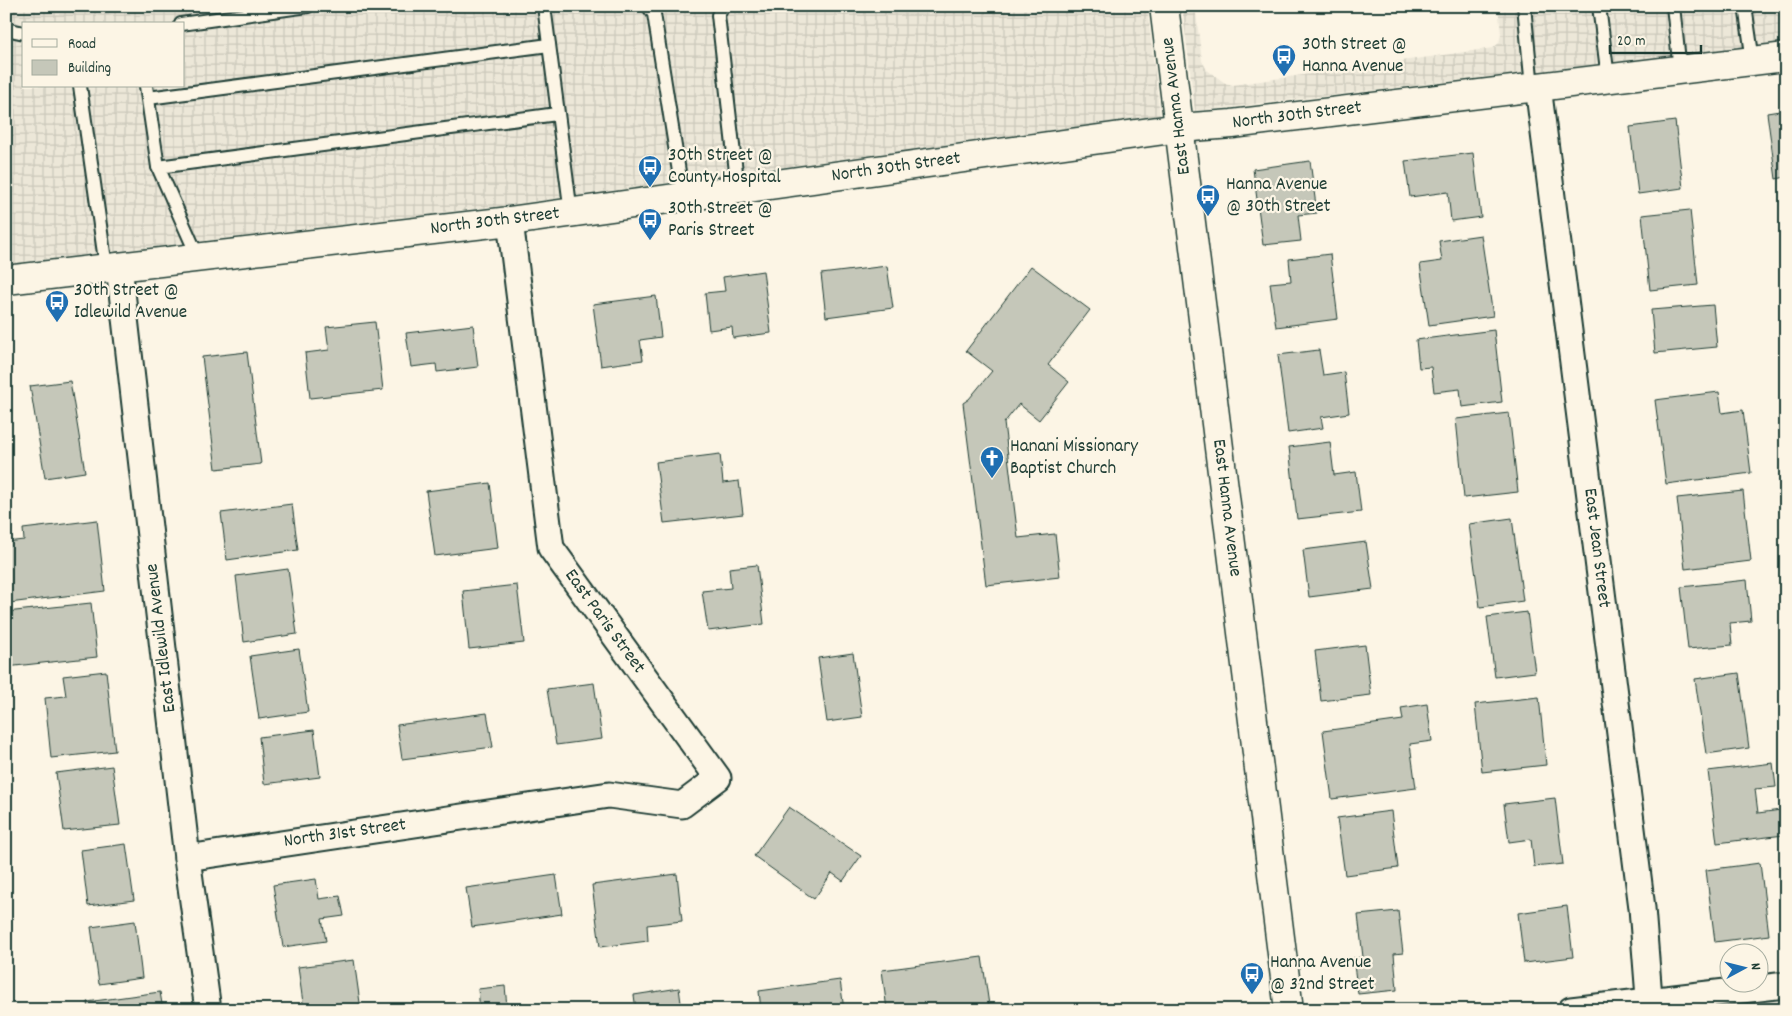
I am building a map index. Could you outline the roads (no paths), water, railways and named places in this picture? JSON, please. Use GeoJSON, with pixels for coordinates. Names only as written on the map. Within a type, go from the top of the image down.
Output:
{"type":"FeatureCollection","features":[{"type":"Feature","properties":{"kind":"street","name":"East Hanna Avenue"},"geometry":{"type":"LineString","coordinates":[[1164,6],[1289,1010]]}},
{"type":"Feature","properties":{"kind":"street","name":"North 30th Street"},"geometry":{"type":"LineString","coordinates":[[6,280],[510,221],[1179,128],[1232,124],[1786,57]]}},
{"type":"Feature","properties":{"kind":"street","name":"East Jean Street"},"geometry":{"type":"LineString","coordinates":[[1535,86],[1642,908],[1650,1005]]}},
{"type":"Feature","properties":{"kind":"street","name":"East Paris Street"},"geometry":{"type":"LineString","coordinates":[[502,811],[609,795],[682,805],[718,778],[551,548],[510,221]]}},
{"type":"Feature","properties":{"kind":"street","name":"East Idlewild Avenue"},"geometry":{"type":"LineString","coordinates":[[113,267],[187,858],[208,1010]]}},
{"type":"Feature","properties":{"kind":"street","name":"North 31st Street"},"geometry":{"type":"LineString","coordinates":[[187,858],[502,811]]}},
{"type":"Feature","properties":{"kind":"street"},"geometry":{"type":"LineString","coordinates":[[1571,1010],[1650,1005],[1786,985]]}},
{"type":"Feature","properties":{"kind":"lane"},"geometry":{"type":"LineString","coordinates":[[185,23],[308,6]]}},
{"type":"Feature","properties":{"kind":"lane"},"geometry":{"type":"LineString","coordinates":[[544,6],[570,213]]}},
{"type":"Feature","properties":{"kind":"lane"},"geometry":{"type":"LineString","coordinates":[[648,6],[654,14],[683,197]]}},
{"type":"Feature","properties":{"kind":"lane"},"geometry":{"type":"LineString","coordinates":[[724,6],[718,15],[738,189]]}},
{"type":"Feature","properties":{"kind":"lane"},"geometry":{"type":"LineString","coordinates":[[1524,6],[1535,86]]}},
{"type":"Feature","properties":{"kind":"lane"},"geometry":{"type":"LineString","coordinates":[[1599,6],[1608,78]]}},
{"type":"Feature","properties":{"kind":"lane"},"geometry":{"type":"LineString","coordinates":[[1673,6],[1680,70]]}},
{"type":"Feature","properties":{"kind":"lane"},"geometry":{"type":"LineString","coordinates":[[1745,10],[1753,61]]}},
{"type":"Feature","properties":{"kind":"lane"},"geometry":{"type":"LineString","coordinates":[[6,29],[22,33]]}},
{"type":"Feature","properties":{"kind":"lane"},"geometry":{"type":"LineString","coordinates":[[185,87],[549,44]]}},
{"type":"Feature","properties":{"kind":"lane"},"geometry":{"type":"LineString","coordinates":[[80,88],[113,267]]}},
{"type":"Feature","properties":{"kind":"lane"},"geometry":{"type":"LineString","coordinates":[[180,88],[147,92],[158,167],[198,257]]}},
{"type":"Feature","properties":{"kind":"lane"},"geometry":{"type":"LineString","coordinates":[[158,167],[557,114]]}},
{"type":"Feature","properties":{"kind":"place","name":"30th Street @ Hanna Avenue"},"geometry":{"type":"Point","coordinates":[1284,77]}},
{"type":"Feature","properties":{"kind":"place","name":"30th Street @ County Hospital"},"geometry":{"type":"Point","coordinates":[650,188]}},
{"type":"Feature","properties":{"kind":"place","name":"Hanna Avenue @ 30th Street"},"geometry":{"type":"Point","coordinates":[1208,217]}},
{"type":"Feature","properties":{"kind":"place","name":"30th Street @ Paris Street"},"geometry":{"type":"Point","coordinates":[650,241]}},
{"type":"Feature","properties":{"kind":"place","name":"30th Street @ Idlewild Avenue"},"geometry":{"type":"Point","coordinates":[57,323]}},
{"type":"Feature","properties":{"kind":"place","name":"Hanani Missionary Baptist Church"},"geometry":{"type":"Point","coordinates":[992,479]}},
{"type":"Feature","properties":{"kind":"place","name":"Hanna Avenue @ 32nd Street"},"geometry":{"type":"Point","coordinates":[1252,995]}}]}
